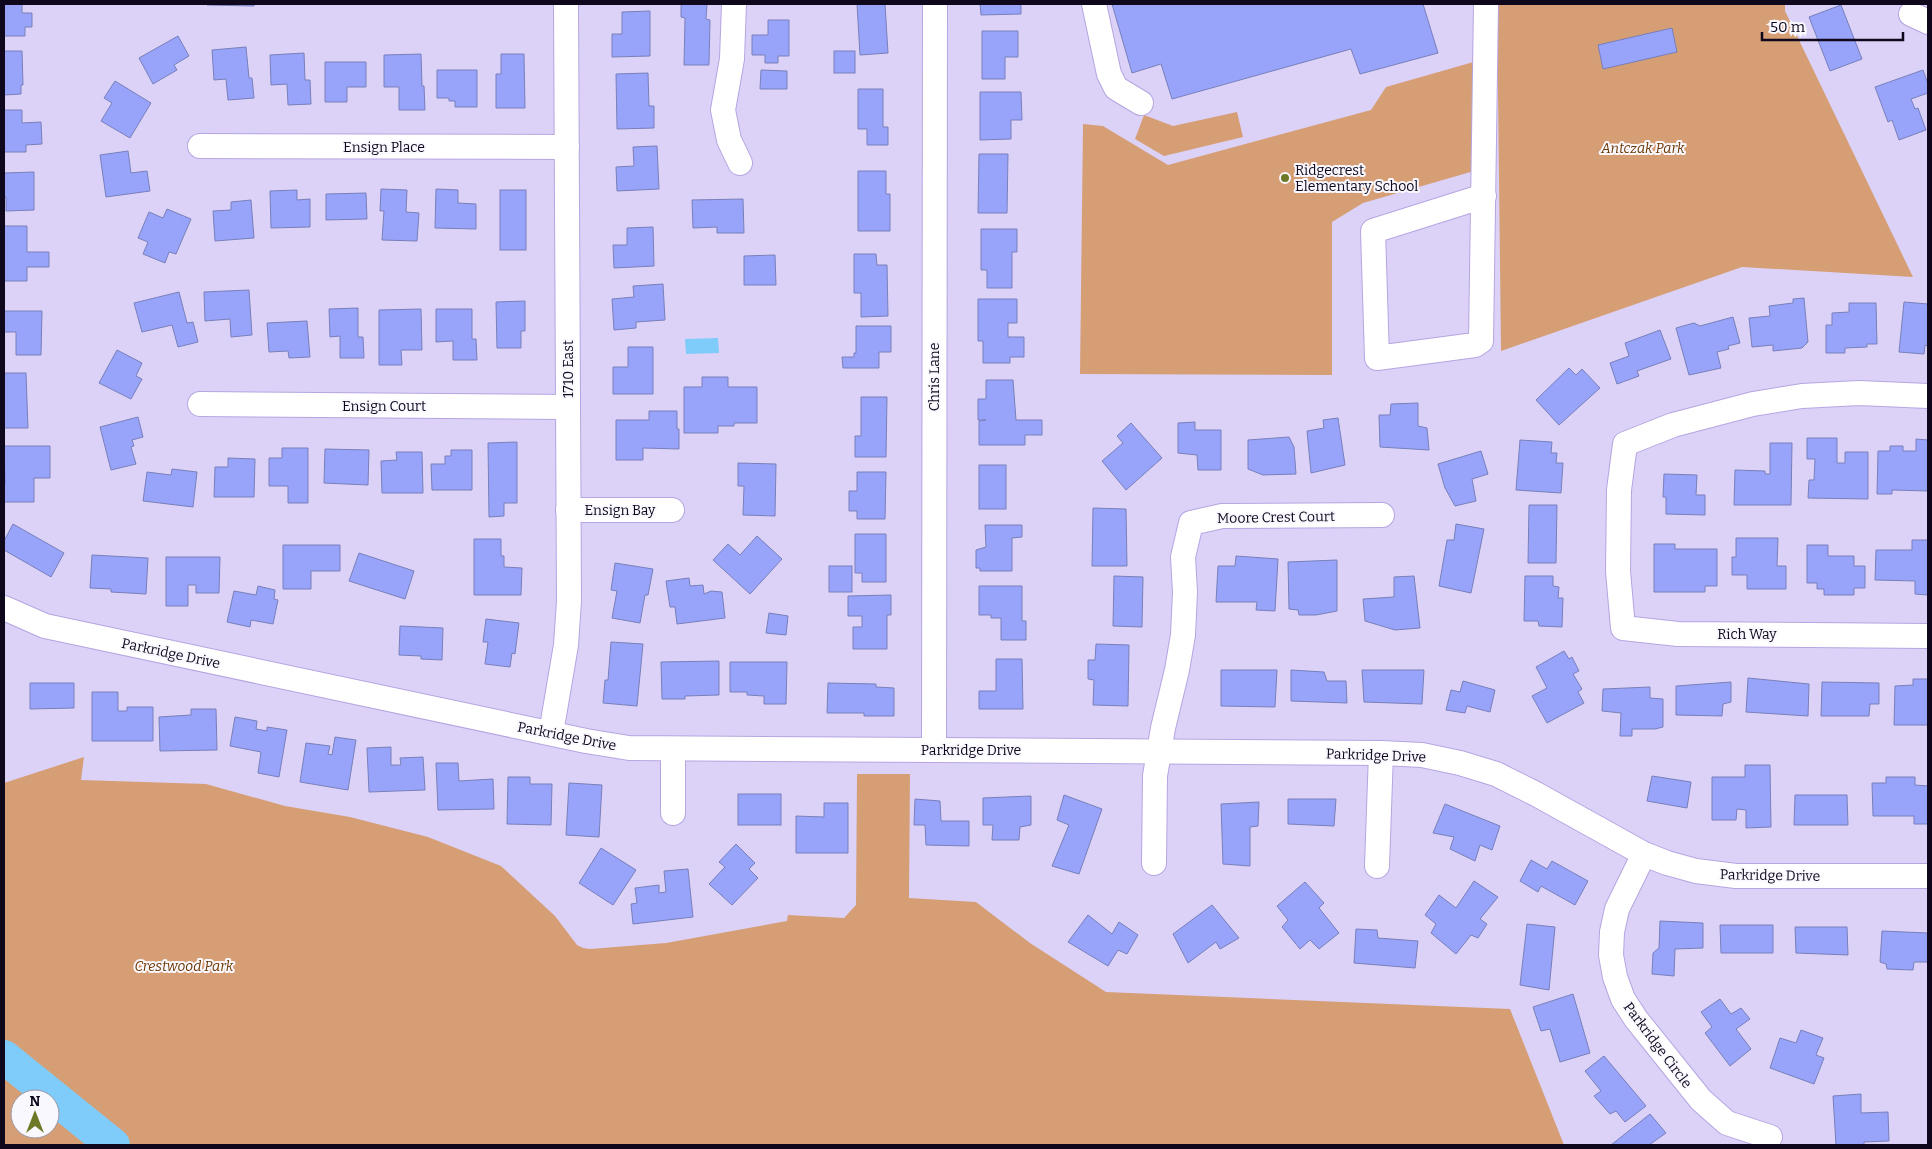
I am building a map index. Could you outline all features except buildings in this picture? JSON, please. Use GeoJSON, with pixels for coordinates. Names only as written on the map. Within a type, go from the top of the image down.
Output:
{"type":"FeatureCollection","features":[{"type":"Feature","properties":{"kind":"street","name":"1710 East"},"geometry":{"type":"LineString","coordinates":[[551,733],[566,645],[568,601],[566,4]]}},
{"type":"Feature","properties":{"kind":"street"},"geometry":{"type":"LineString","coordinates":[[734,4],[732,59],[723,110],[729,140],[740,163]]}},
{"type":"Feature","properties":{"kind":"street","name":"Chris Lane"},"geometry":{"type":"LineString","coordinates":[[934,750],[935,4]]}},
{"type":"Feature","properties":{"kind":"street"},"geometry":{"type":"LineString","coordinates":[[1094,4],[1109,74],[1116,88],[1141,103]]}},
{"type":"Feature","properties":{"kind":"street"},"geometry":{"type":"LineString","coordinates":[[1484,196],[1373,231],[1377,358],[1475,345],[1481,341],[1484,196],[1486,4]]}},
{"type":"Feature","properties":{"kind":"street","name":"Ensign Place"},"geometry":{"type":"LineString","coordinates":[[200,146],[567,147]]}},
{"type":"Feature","properties":{"kind":"street","name":"Rich Way"},"geometry":{"type":"LineString","coordinates":[[1928,396],[1859,393],[1802,396],[1753,404],[1672,424],[1624,444],[1619,490],[1618,571],[1623,628],[1678,634],[1928,636]]}},
{"type":"Feature","properties":{"kind":"street","name":"Ensign Court"},"geometry":{"type":"LineString","coordinates":[[200,404],[568,407]]}},
{"type":"Feature","properties":{"kind":"street","name":"Ensign Bay"},"geometry":{"type":"LineString","coordinates":[[568,510],[672,510]]}},
{"type":"Feature","properties":{"kind":"street","name":"Moore Crest Court"},"geometry":{"type":"LineString","coordinates":[[1160,751],[1163,728],[1178,670],[1183,635],[1185,592],[1183,557],[1191,523],[1222,516],[1382,515]]}},
{"type":"Feature","properties":{"kind":"street","name":"Parkridge Drive"},"geometry":{"type":"LineString","coordinates":[[4,608],[45,626],[629,748],[1381,752],[1422,755],[1460,762],[1496,774],[1644,854],[1666,863],[1696,871],[1736,876],[1928,876]]}},
{"type":"Feature","properties":{"kind":"street"},"geometry":{"type":"LineString","coordinates":[[673,749],[673,813]]}},
{"type":"Feature","properties":{"kind":"street"},"geometry":{"type":"LineString","coordinates":[[1154,863],[1154,776],[1160,751]]}},
{"type":"Feature","properties":{"kind":"street"},"geometry":{"type":"LineString","coordinates":[[1378,866],[1381,752]]}},
{"type":"Feature","properties":{"kind":"street","name":"Parkridge Circle"},"geometry":{"type":"LineString","coordinates":[[1644,854],[1617,909],[1612,932],[1611,955],[1614,977],[1623,999],[1636,1019],[1701,1100],[1727,1123],[1770,1138]]}},
{"type":"Feature","properties":{"kind":"green space","name":"Antczak Park"},"geometry":{"type":"Polygon","coordinates":[[[1497,4],[1785,4],[1785,11],[1913,277],[1742,267],[1501,351],[1497,4]]]}},
{"type":"Feature","properties":{"kind":"green space"},"geometry":{"type":"Polygon","coordinates":[[[1477,61],[1474,171],[1363,203],[1332,222],[1332,375],[1080,374],[1083,124],[1103,126],[1168,165],[1371,110],[1386,87],[1477,61]]]}},
{"type":"Feature","properties":{"kind":"green space"},"geometry":{"type":"Polygon","coordinates":[[[1237,112],[1243,137],[1164,156],[1135,139],[1144,115],[1173,126],[1237,112]]]}},
{"type":"Feature","properties":{"kind":"green space","name":"Crestwood Park"},"geometry":{"type":"Polygon","coordinates":[[[84,757],[81,780],[206,784],[285,806],[350,817],[428,837],[501,866],[555,916],[577,945],[590,949],[666,943],[787,921],[788,915],[844,918],[856,905],[857,774],[910,774],[909,898],[976,902],[1030,943],[1106,992],[1510,1009],[1564,1145],[4,1145],[4,783],[84,757]]]}},
{"type":"Feature","properties":{"kind":"water"},"geometry":{"type":"Polygon","coordinates":[[[718,338],[719,353],[686,354],[685,339],[718,338]]]}},
{"type":"Feature","properties":{"kind":"waterway"},"geometry":{"type":"LineString","coordinates":[[4,1057],[113,1145]]}},
{"type":"Feature","properties":{"kind":"place","name":"Ridgecrest Elementary School"},"geometry":{"type":"Point","coordinates":[1285,178]}}]}
